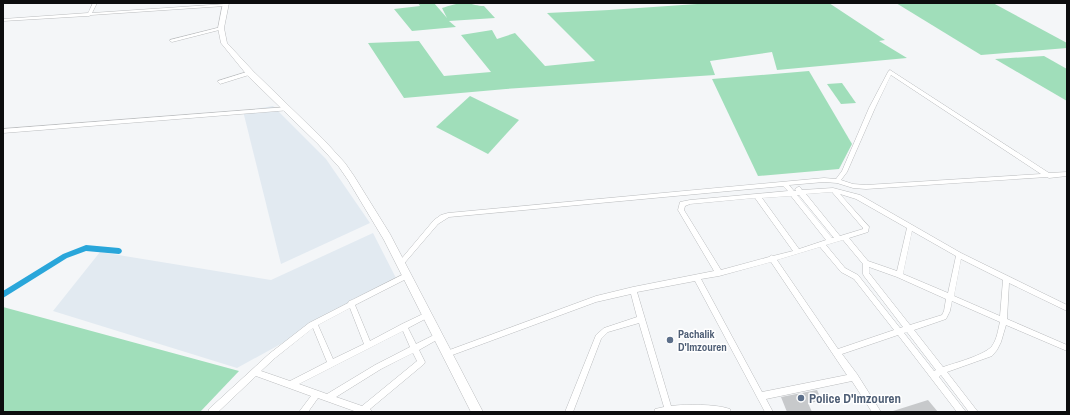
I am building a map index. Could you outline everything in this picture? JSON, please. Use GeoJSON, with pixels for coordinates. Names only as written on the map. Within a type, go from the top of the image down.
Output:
{"type":"FeatureCollection","features":[{"type":"Feature","properties":{"kind":"main road"},"geometry":{"type":"LineString","coordinates":[[226,4],[220,28],[224,43],[250,73],[288,109],[342,165],[379,222],[477,412]]}},
{"type":"Feature","properties":{"kind":"street"},"geometry":{"type":"LineString","coordinates":[[89,15],[95,3]]}},
{"type":"Feature","properties":{"kind":"street"},"geometry":{"type":"LineString","coordinates":[[3,20],[226,4]]}},
{"type":"Feature","properties":{"kind":"street"},"geometry":{"type":"LineString","coordinates":[[172,41],[220,28]]}},
{"type":"Feature","properties":{"kind":"street"},"geometry":{"type":"LineString","coordinates":[[837,181],[844,172],[872,108],[890,72],[1050,176]]}},
{"type":"Feature","properties":{"kind":"street"},"geometry":{"type":"LineString","coordinates":[[220,82],[250,73]]}},
{"type":"Feature","properties":{"kind":"street"},"geometry":{"type":"LineString","coordinates":[[3,131],[288,109]]}},
{"type":"Feature","properties":{"kind":"street"},"geometry":{"type":"LineString","coordinates":[[400,264],[436,222],[442,217],[448,215],[793,183],[837,181],[853,186],[866,187],[1067,174]]}},
{"type":"Feature","properties":{"kind":"street"},"geometry":{"type":"LineString","coordinates":[[793,183],[866,264],[899,275],[1067,348]]}},
{"type":"Feature","properties":{"kind":"street"},"geometry":{"type":"LineString","coordinates":[[785,184],[831,242]]}},
{"type":"Feature","properties":{"kind":"street"},"geometry":{"type":"LineString","coordinates":[[447,354],[583,304],[633,290],[696,279],[719,273],[822,245],[866,230],[866,227],[833,190]]}},
{"type":"Feature","properties":{"kind":"street"},"geometry":{"type":"LineString","coordinates":[[719,273],[681,210],[682,204],[792,192],[833,190],[858,198],[959,255],[1067,308]]}},
{"type":"Feature","properties":{"kind":"street"},"geometry":{"type":"LineString","coordinates":[[757,196],[798,252]]}},
{"type":"Feature","properties":{"kind":"street"},"geometry":{"type":"LineString","coordinates":[[899,275],[910,227]]}},
{"type":"Feature","properties":{"kind":"street"},"geometry":{"type":"LineString","coordinates":[[822,245],[844,270],[856,277],[962,412]]}},
{"type":"Feature","properties":{"kind":"street"},"geometry":{"type":"LineString","coordinates":[[838,352],[944,317],[947,311],[959,255]]}},
{"type":"Feature","properties":{"kind":"street"},"geometry":{"type":"LineString","coordinates":[[772,258],[838,352],[877,412]]}},
{"type":"Feature","properties":{"kind":"street"},"geometry":{"type":"LineString","coordinates":[[866,264],[866,274],[974,412]]}},
{"type":"Feature","properties":{"kind":"street"},"geometry":{"type":"LineString","coordinates":[[856,277],[866,274]]}},
{"type":"Feature","properties":{"kind":"street"},"geometry":{"type":"LineString","coordinates":[[212,412],[254,372],[285,345],[314,323],[406,276]]}},
{"type":"Feature","properties":{"kind":"street"},"geometry":{"type":"LineString","coordinates":[[696,279],[769,412]]}},
{"type":"Feature","properties":{"kind":"street"},"geometry":{"type":"LineString","coordinates":[[933,376],[941,371],[989,354],[995,350],[999,344],[1003,321],[1006,279]]}},
{"type":"Feature","properties":{"kind":"street"},"geometry":{"type":"LineString","coordinates":[[633,290],[668,409]]}},
{"type":"Feature","properties":{"kind":"street"},"geometry":{"type":"LineString","coordinates":[[351,303],[368,345]]}},
{"type":"Feature","properties":{"kind":"street"},"geometry":{"type":"LineString","coordinates":[[290,385],[427,315]]}},
{"type":"Feature","properties":{"kind":"street"},"geometry":{"type":"LineString","coordinates":[[569,412],[598,337],[606,330],[641,319]]}},
{"type":"Feature","properties":{"kind":"street"},"geometry":{"type":"LineString","coordinates":[[314,323],[331,364]]}},
{"type":"Feature","properties":{"kind":"street"},"geometry":{"type":"LineString","coordinates":[[254,372],[365,411],[421,362],[404,326]]}},
{"type":"Feature","properties":{"kind":"street"},"geometry":{"type":"LineString","coordinates":[[327,398],[414,348],[438,336]]}},
{"type":"Feature","properties":{"kind":"street"},"geometry":{"type":"LineString","coordinates":[[760,396],[854,377]]}},
{"type":"Feature","properties":{"kind":"street"},"geometry":{"type":"LineString","coordinates":[[303,412],[317,394]]}},
{"type":"Feature","properties":{"kind":"street"},"geometry":{"type":"LineString","coordinates":[[658,412],[668,409],[704,409],[727,412]]}},
{"type":"Feature","properties":{"kind":"shaded area"},"geometry":{"type":"Polygon","coordinates":[[[273,106],[326,159],[370,223],[281,264],[243,111],[273,106]]]}},
{"type":"Feature","properties":{"kind":"shaded area"},"geometry":{"type":"Polygon","coordinates":[[[373,233],[397,280],[237,368],[53,311],[100,252],[271,280],[373,233]]]}},
{"type":"Feature","properties":{"kind":"green space"},"geometry":{"type":"Polygon","coordinates":[[[418,3],[434,3],[447,18],[442,8],[465,3],[484,6],[495,18],[449,21],[456,27],[412,31],[394,9],[420,6],[418,3]]]}},
{"type":"Feature","properties":{"kind":"green space"},"geometry":{"type":"Polygon","coordinates":[[[712,3],[829,3],[885,40],[879,41],[907,58],[777,70],[772,52],[710,61],[715,75],[506,89],[404,98],[368,43],[419,41],[444,76],[491,72],[461,35],[492,30],[497,39],[515,33],[545,66],[595,61],[547,13],[712,3]]]}},
{"type":"Feature","properties":{"kind":"green space"},"geometry":{"type":"Polygon","coordinates":[[[896,3],[993,3],[1067,43],[1067,48],[981,55],[896,3]]]}},
{"type":"Feature","properties":{"kind":"green space"},"geometry":{"type":"Polygon","coordinates":[[[1044,56],[1067,69],[1067,101],[995,59],[1044,56]]]}},
{"type":"Feature","properties":{"kind":"green space"},"geometry":{"type":"Polygon","coordinates":[[[809,71],[852,144],[839,169],[758,176],[712,79],[809,71]]]}},
{"type":"Feature","properties":{"kind":"green space"},"geometry":{"type":"Polygon","coordinates":[[[842,83],[856,103],[841,104],[827,84],[842,83]]]}},
{"type":"Feature","properties":{"kind":"green space"},"geometry":{"type":"Polygon","coordinates":[[[470,96],[519,120],[488,154],[436,127],[470,96]]]}},
{"type":"Feature","properties":{"kind":"green space"},"geometry":{"type":"Polygon","coordinates":[[[3,307],[239,371],[200,412],[3,412],[3,307]]]}},
{"type":"Feature","properties":{"kind":"building","name":"Police D'Imzouren"},"geometry":{"type":"Polygon","coordinates":[[[817,390],[822,401],[808,403],[812,412],[787,412],[781,397],[817,390]]]}},
{"type":"Feature","properties":{"kind":"building"},"geometry":{"type":"Polygon","coordinates":[[[928,400],[938,412],[893,412],[893,411],[928,400]]]}},
{"type":"Feature","properties":{"kind":"waterway"},"geometry":{"type":"LineString","coordinates":[[3,295],[65,256],[86,248],[119,251]]}},
{"type":"Feature","properties":{"kind":"place","name":"Pachalik D'Imzouren"},"geometry":{"type":"Point","coordinates":[670,340]}},
{"type":"Feature","properties":{"kind":"place","name":"Police D'Imzouren"},"geometry":{"type":"Point","coordinates":[801,398]}}]}
